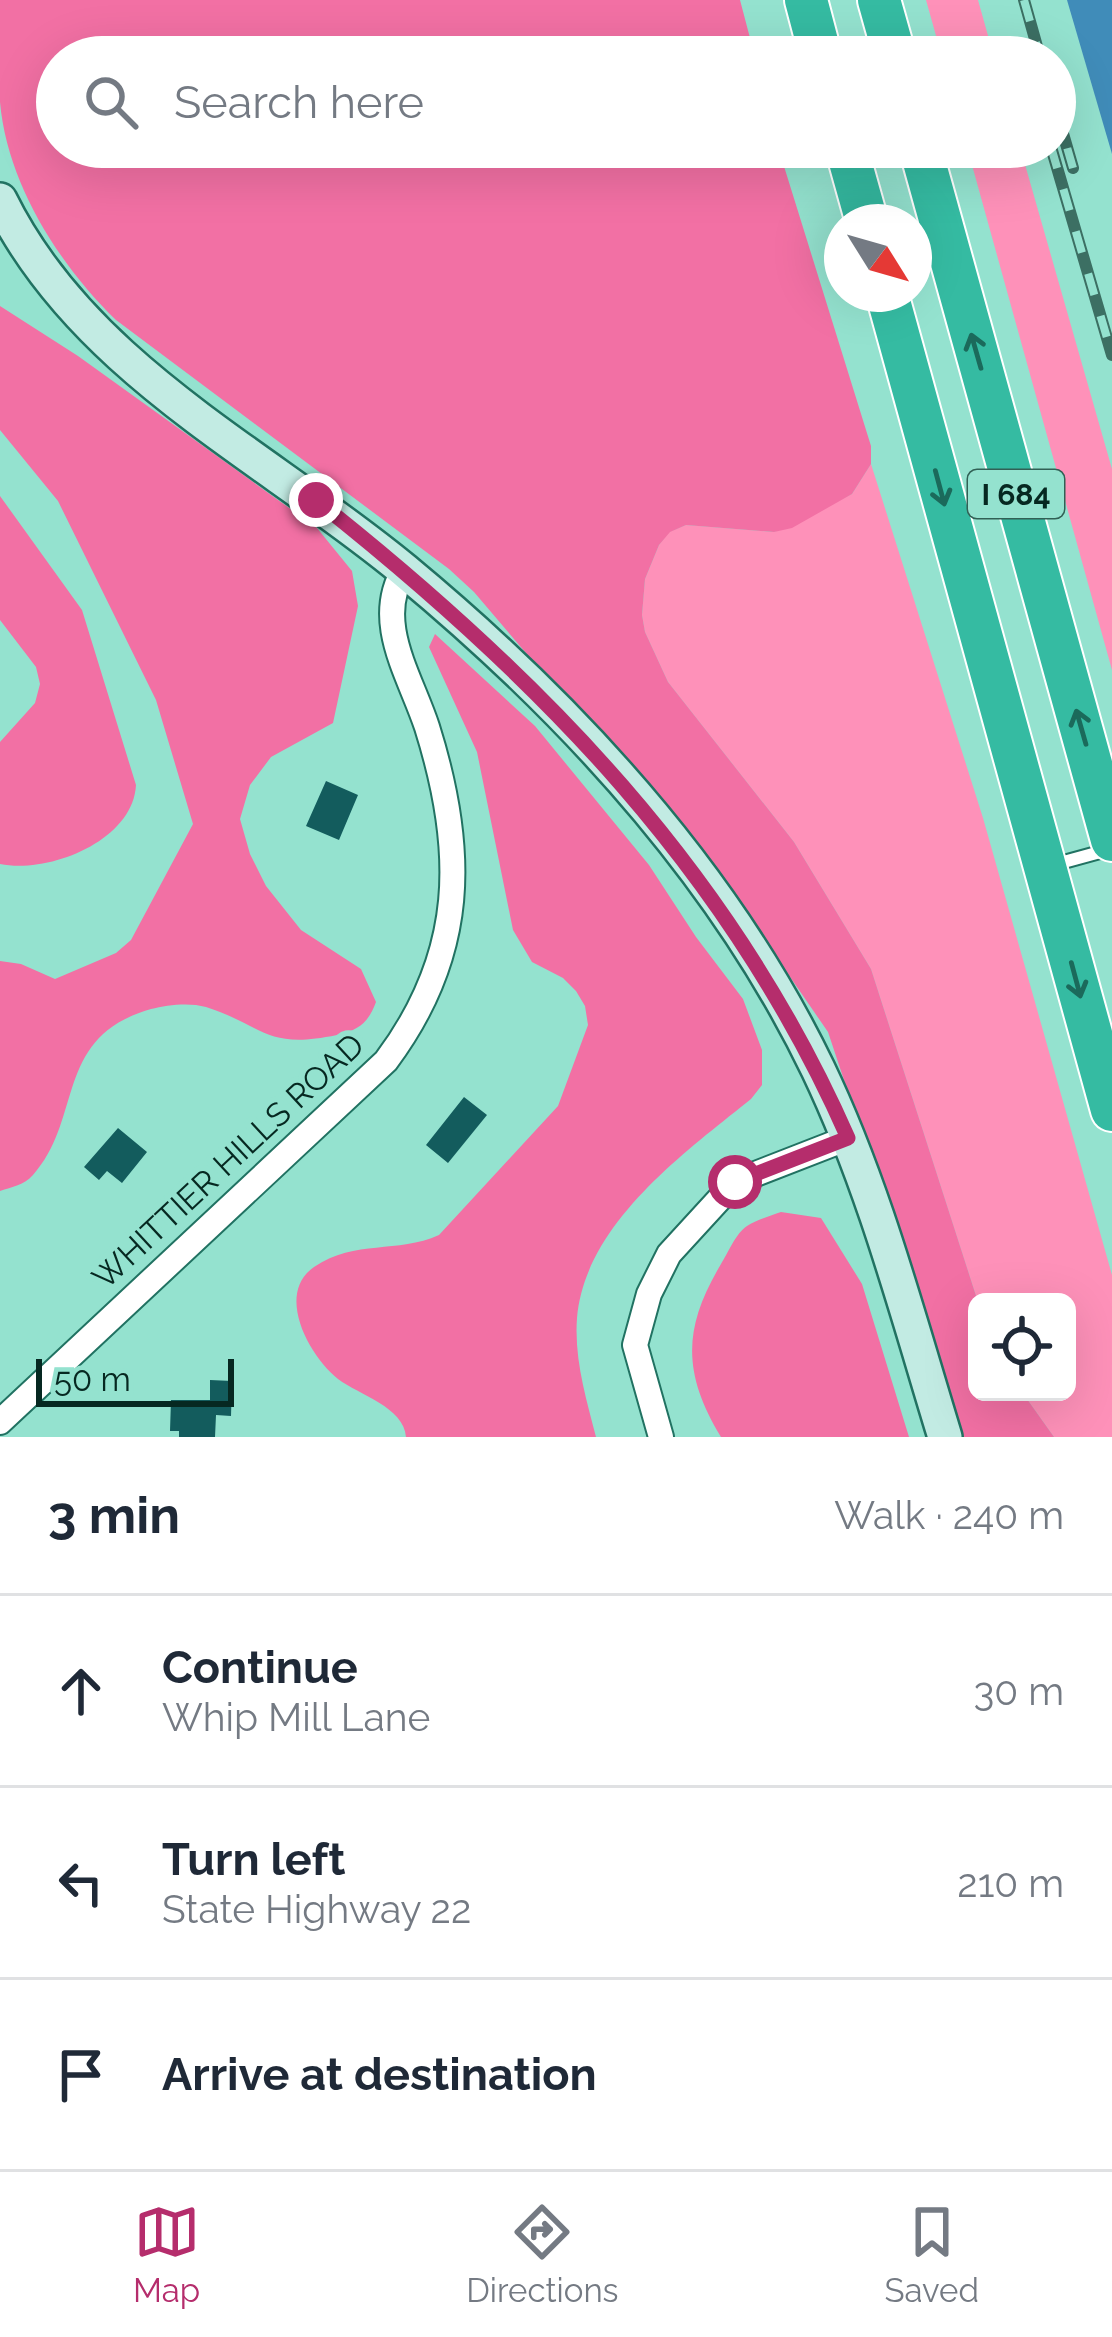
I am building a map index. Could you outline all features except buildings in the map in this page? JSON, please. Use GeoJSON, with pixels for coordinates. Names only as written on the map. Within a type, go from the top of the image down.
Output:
{"type":"FeatureCollection","features":[{"type":"Feature","properties":{"kind":"highway"},"geometry":{"type":"LineString","coordinates":[[806,0],[815,36]]}},
{"type":"Feature","properties":{"kind":"highway"},"geometry":{"type":"LineString","coordinates":[[879,0],[889,36]]}},
{"type":"Feature","properties":{"kind":"highway"},"geometry":{"type":"LineString","coordinates":[[852,168],[862,204]]}},
{"type":"Feature","properties":{"kind":"highway","name":"I 684"},"geometry":{"type":"LineString","coordinates":[[926,168],[1112,844]]}},
{"type":"Feature","properties":{"kind":"highway","name":"I 684"},"geometry":{"type":"LineString","coordinates":[[892,312],[1112,1110]]}},
{"type":"Feature","properties":{"kind":"main road"},"geometry":{"type":"LineString","coordinates":[[0,200],[39,268],[103,339],[404,570],[552,708],[655,820],[731,923],[817,1067],[848,1138],[945,1437]]}},
{"type":"Feature","properties":{"kind":"street","name":"WHITTIER HILLS ROAD"},"geometry":{"type":"LineString","coordinates":[[0,1422],[386,1061],[413,1025],[440,969],[455,888],[442,782],[391,628],[393,589],[404,570]]}},
{"type":"Feature","properties":{"kind":"street"},"geometry":{"type":"LineString","coordinates":[[661,1437],[634,1346],[649,1294],[669,1254],[735,1182],[848,1138]]}},
{"type":"Feature","properties":{"kind":"lane"},"geometry":{"type":"LineString","coordinates":[[1045,867],[1112,844]]}},
{"type":"Feature","properties":{"kind":"shaded area"},"geometry":{"type":"Polygon","coordinates":[[[0,0],[740,0],[749,36],[36,36],[36,168],[785,168],[824,295],[824,312],[829,312],[871,446],[871,464],[852,494],[792,528],[774,532],[686,525],[670,532],[659,545],[645,579],[645,632],[668,682],[794,842],[871,969],[975,1293],[968,1293],[968,1401],[1028,1401],[1054,1437],[963,1437],[828,1032],[739,903],[474,592],[116,320],[95,298],[39,221],[5,132],[0,102],[0,0]]]}},
{"type":"Feature","properties":{"kind":"shaded area"},"geometry":{"type":"Polygon","coordinates":[[[926,0],[978,0],[988,36],[936,36],[926,0]]]}},
{"type":"Feature","properties":{"kind":"shaded area"},"geometry":{"type":"Polygon","coordinates":[[[973,168],[1026,168],[1112,469],[1112,670],[973,168]]]}},
{"type":"Feature","properties":{"kind":"shaded area"},"geometry":{"type":"Polygon","coordinates":[[[0,306],[78,356],[317,528],[352,571],[358,606],[333,723],[271,757],[250,785],[240,819],[266,886],[301,930],[361,969],[376,1002],[357,1028],[313,1039],[279,1038],[226,1014],[192,1005],[151,1009],[120,1022],[98,1039],[84,1059],[49,1153],[33,1175],[0,1191],[0,961],[21,964],[55,979],[116,953],[131,940],[193,824],[156,700],[58,501],[0,430],[0,306]]]}},
{"type":"Feature","properties":{"kind":"shaded area"},"geometry":{"type":"Polygon","coordinates":[[[871,464],[983,818],[1112,1275],[1112,1437],[1054,1437],[1028,1401],[1076,1401],[1076,1293],[975,1293],[871,969],[794,842],[668,682],[645,632],[645,579],[669,532],[686,525],[774,532],[852,494],[871,464]]]}},
{"type":"Feature","properties":{"kind":"shaded area"},"geometry":{"type":"Polygon","coordinates":[[[0,496],[82,610],[136,785],[131,805],[105,837],[64,858],[20,866],[0,864],[0,742],[35,703],[40,684],[36,667],[0,620],[0,496]]]}},
{"type":"Feature","properties":{"kind":"shaded area"},"geometry":{"type":"Polygon","coordinates":[[[435,634],[535,726],[649,865],[743,999],[762,1050],[762,1085],[642,1194],[598,1252],[584,1284],[577,1348],[596,1437],[406,1437],[389,1410],[327,1369],[300,1325],[297,1293],[314,1267],[345,1253],[439,1235],[558,1106],[588,1025],[576,991],[563,978],[532,962],[513,930],[477,752],[429,647],[435,634]]]}},
{"type":"Feature","properties":{"kind":"shaded area"},"geometry":{"type":"Polygon","coordinates":[[[781,1212],[821,1218],[862,1284],[909,1437],[721,1437],[694,1371],[692,1350],[699,1309],[739,1233],[781,1212]]]}},
{"type":"Feature","properties":{"kind":"water"},"geometry":{"type":"Polygon","coordinates":[[[1067,0],[1112,0],[1112,154],[1067,0]]]}},
{"type":"Feature","properties":{"kind":"railway"},"geometry":{"type":"LineString","coordinates":[[1024,0],[1034,36]]}},
{"type":"Feature","properties":{"kind":"railway"},"geometry":{"type":"LineString","coordinates":[[1057,168],[1112,355]]}},
{"type":"Feature","properties":{"kind":"route"},"geometry":{"type":"LineString","coordinates":[[316,500],[452,612],[604,761],[700,879],[781,1001],[848,1138],[735,1182]]}}]}
